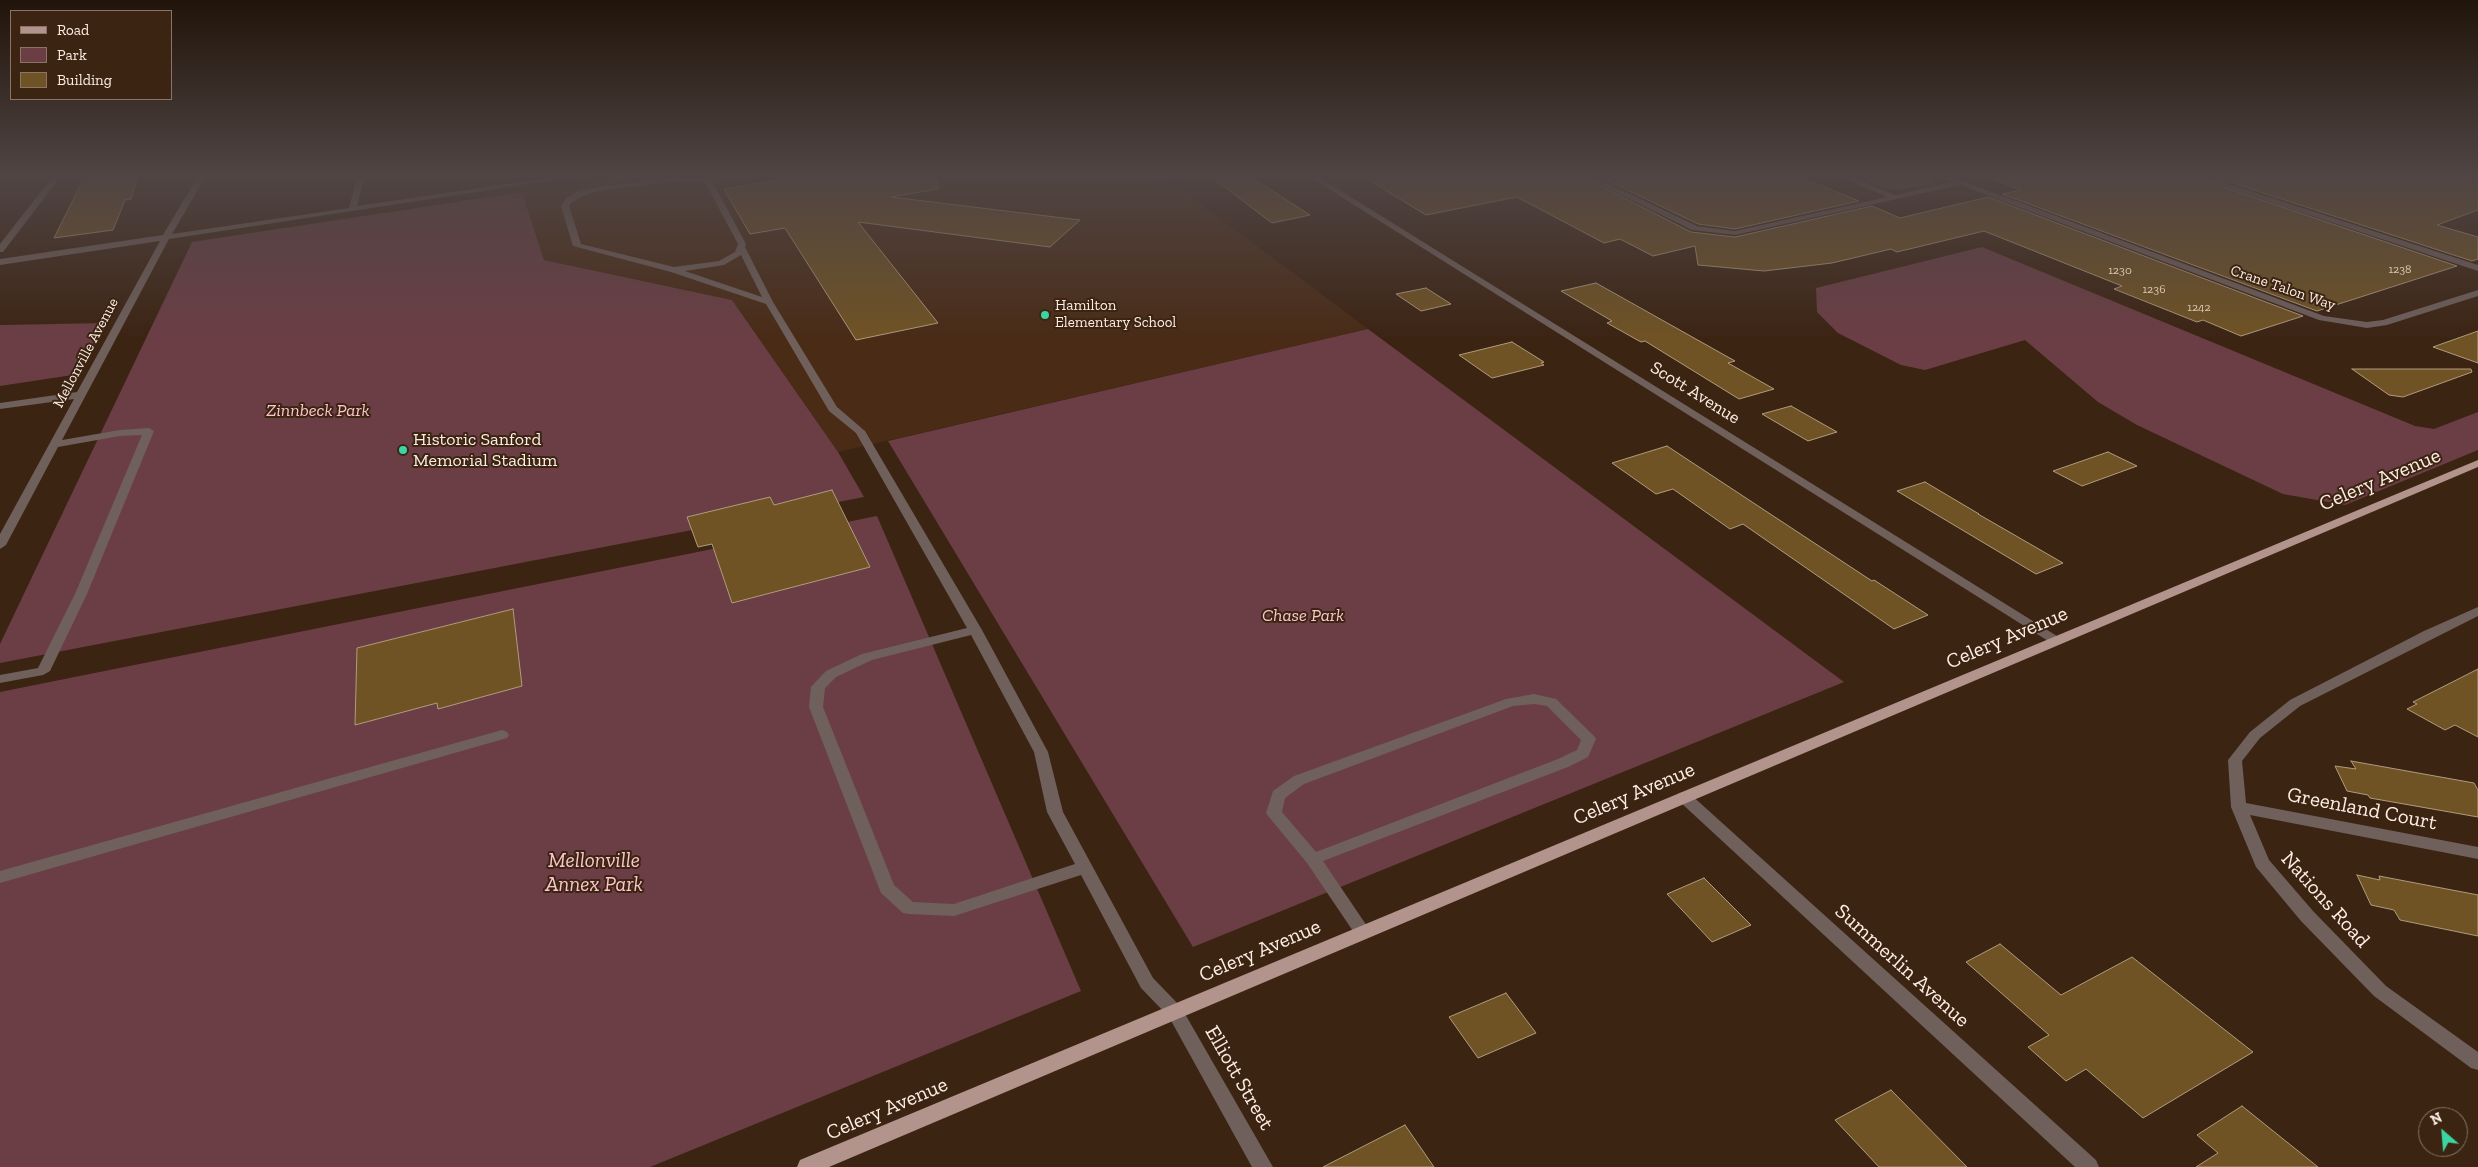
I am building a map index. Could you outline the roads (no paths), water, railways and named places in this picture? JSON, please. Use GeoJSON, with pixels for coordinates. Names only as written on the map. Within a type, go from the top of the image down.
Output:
{"type":"FeatureCollection","features":[{"type":"Feature","properties":{"kind":"main road","name":"Celery Avenue"},"geometry":{"type":"LineString","coordinates":[[807,1167],[2478,463]]}},
{"type":"Feature","properties":{"kind":"street"},"geometry":{"type":"LineString","coordinates":[[0,250],[15,230]]}},
{"type":"Feature","properties":{"kind":"street","name":"Mellonville Avenue"},"geometry":{"type":"LineString","coordinates":[[0,545],[170,230]]}},
{"type":"Feature","properties":{"kind":"street"},"geometry":{"type":"LineString","coordinates":[[0,262],[211,230]]}},
{"type":"Feature","properties":{"kind":"street","name":"Elliott Street"},"geometry":{"type":"LineString","coordinates":[[572,230],[577,246],[674,270]]}},
{"type":"Feature","properties":{"kind":"street","name":"Elliott Street"},"geometry":{"type":"LineString","coordinates":[[733,230],[769,302],[833,409],[860,431],[975,630],[1040,752],[1055,812],[1147,983],[1175,1012],[1263,1167]]}},
{"type":"Feature","properties":{"kind":"street","name":"Scott Avenue"},"geometry":{"type":"LineString","coordinates":[[1399,230],[2058,641]]}},
{"type":"Feature","properties":{"kind":"street"},"geometry":{"type":"LineString","coordinates":[[1707,230],[1735,233],[1754,230]]}},
{"type":"Feature","properties":{"kind":"street","name":"Crane Talon Way"},"geometry":{"type":"LineString","coordinates":[[2087,230],[2322,318],[2367,325],[2384,323],[2478,293]]}},
{"type":"Feature","properties":{"kind":"street"},"geometry":{"type":"LineString","coordinates":[[2363,230],[2478,268]]}},
{"type":"Feature","properties":{"kind":"street"},"geometry":{"type":"LineString","coordinates":[[674,270],[721,263],[739,253],[742,248]]}},
{"type":"Feature","properties":{"kind":"street"},"geometry":{"type":"LineString","coordinates":[[674,270],[769,302]]}},
{"type":"Feature","properties":{"kind":"street"},"geometry":{"type":"LineString","coordinates":[[0,406],[80,395]]}},
{"type":"Feature","properties":{"kind":"street"},"geometry":{"type":"LineString","coordinates":[[0,679],[42,671],[81,594],[149,431],[53,445]]}},
{"type":"Feature","properties":{"kind":"street","name":"Nations Road"},"geometry":{"type":"LineString","coordinates":[[2478,611],[2295,703],[2255,735],[2235,760],[2239,807],[2262,863],[2307,916],[2380,991],[2478,1062]]}},
{"type":"Feature","properties":{"kind":"street"},"geometry":{"type":"LineString","coordinates":[[975,630],[867,658],[831,674],[818,687],[816,707],[887,888],[909,908],[954,910],[1085,866]]}},
{"type":"Feature","properties":{"kind":"street"},"geometry":{"type":"LineString","coordinates":[[1313,859],[1563,763],[1583,753],[1589,739],[1551,702],[1534,699],[1511,702],[1299,780],[1278,795],[1274,813],[1313,859],[1363,932]]}},
{"type":"Feature","properties":{"kind":"street"},"geometry":{"type":"LineString","coordinates":[[0,877],[502,735]]}},
{"type":"Feature","properties":{"kind":"street","name":"Summerlin Avenue"},"geometry":{"type":"LineString","coordinates":[[1684,797],[2089,1167]]}},
{"type":"Feature","properties":{"kind":"street","name":"Greenland Court"},"geometry":{"type":"LineString","coordinates":[[2239,807],[2478,853]]}},
{"type":"Feature","properties":{"kind":"place","name":"Hamilton Elementary School"},"geometry":{"type":"Point","coordinates":[1045,315]}},
{"type":"Feature","properties":{"kind":"place","name":"Historic Sanford Memorial Stadium"},"geometry":{"type":"Point","coordinates":[403,450]}},
{"type":"Feature","properties":{"kind":"park label","name":"Zinnbeck Park"},"geometry":{"type":"Point","coordinates":[318,411]}},
{"type":"Feature","properties":{"kind":"park label","name":"Chase Park"},"geometry":{"type":"Point","coordinates":[1303,616]}},
{"type":"Feature","properties":{"kind":"park label","name":"Mellonville Annex Park"},"geometry":{"type":"Point","coordinates":[594,873]}}]}
